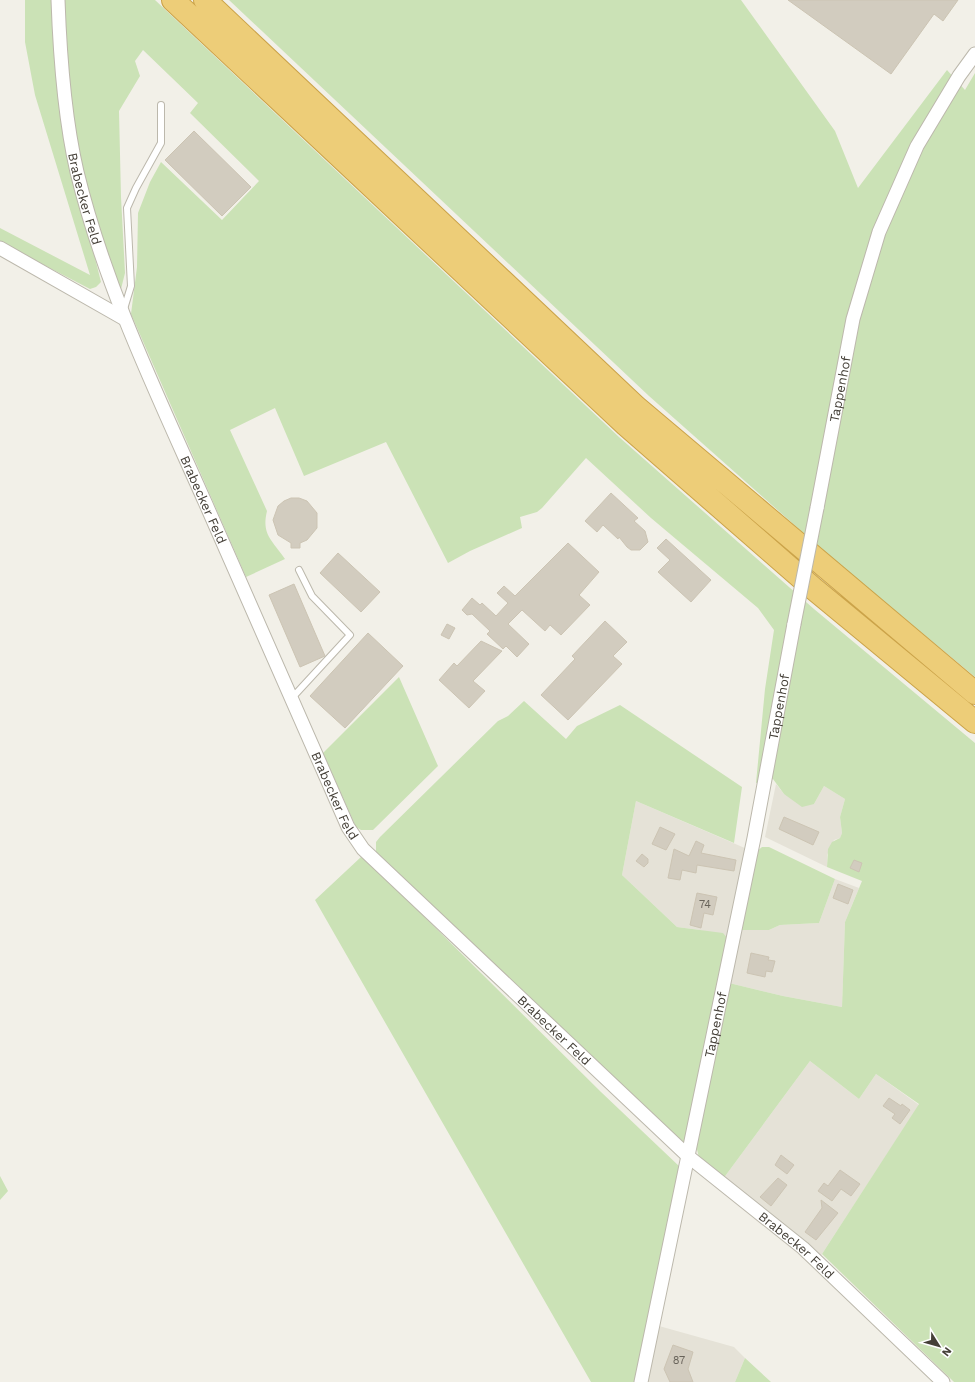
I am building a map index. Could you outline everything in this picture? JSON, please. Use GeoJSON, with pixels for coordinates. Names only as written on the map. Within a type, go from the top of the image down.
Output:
{"type":"FeatureCollection","features":[{"type":"Feature","properties":{"kind":"highway"},"geometry":{"type":"LineString","coordinates":[[174,0],[626,425],[814,589],[975,722]]}},
{"type":"Feature","properties":{"kind":"highway"},"geometry":{"type":"LineString","coordinates":[[204,0],[636,408],[975,693]]}},
{"type":"Feature","properties":{"kind":"street","name":"Brabecker Feld"},"geometry":{"type":"LineString","coordinates":[[58,0],[59,36],[67,117],[77,171],[91,221],[123,316],[348,827],[363,849],[689,1157],[803,1248],[944,1382]]}},
{"type":"Feature","properties":{"kind":"street","name":"Tappenhof"},"geometry":{"type":"LineString","coordinates":[[641,1382],[755,834],[853,319],[879,232],[916,146],[959,76],[975,54]]}},
{"type":"Feature","properties":{"kind":"street"},"geometry":{"type":"LineString","coordinates":[[0,248],[123,316]]}},
{"type":"Feature","properties":{"kind":"lane"},"geometry":{"type":"LineString","coordinates":[[123,316],[131,286],[127,208],[136,188],[161,143],[161,105]]}},
{"type":"Feature","properties":{"kind":"lane"},"geometry":{"type":"LineString","coordinates":[[292,699],[350,635],[312,596],[299,570]]}},
{"type":"Feature","properties":{"kind":"shaded area"},"geometry":{"type":"Polygon","coordinates":[[[776,784],[784,794],[814,804],[824,786],[845,799],[840,817],[842,833],[840,838],[834,840],[827,855],[827,867],[765,837],[776,784]]]}},
{"type":"Feature","properties":{"kind":"shaded area"},"geometry":{"type":"Polygon","coordinates":[[[636,801],[747,849],[728,939],[700,930],[677,927],[622,875],[636,801]]]}},
{"type":"Feature","properties":{"kind":"shaded area"},"geometry":{"type":"Polygon","coordinates":[[[835,879],[859,888],[845,922],[842,1007],[783,996],[729,983],[739,930],[769,930],[780,925],[819,923],[835,879]]]}},
{"type":"Feature","properties":{"kind":"shaded area"},"geometry":{"type":"Polygon","coordinates":[[[810,1061],[859,1099],[876,1074],[919,1105],[820,1257],[723,1179],[810,1061]]]}},
{"type":"Feature","properties":{"kind":"shaded area"},"geometry":{"type":"Polygon","coordinates":[[[659,1326],[734,1347],[745,1358],[735,1382],[646,1382],[659,1326]]]}},
{"type":"Feature","properties":{"kind":"green space"},"geometry":{"type":"Polygon","coordinates":[[[25,0],[54,0],[86,222],[101,282],[96,287],[90,289],[0,242],[0,228],[90,275],[35,95],[25,42],[25,0]]]}},
{"type":"Feature","properties":{"kind":"green space"},"geometry":{"type":"Polygon","coordinates":[[[64,0],[155,0],[619,437],[814,609],[975,743],[975,1382],[954,1382],[822,1254],[919,1104],[876,1074],[859,1099],[810,1061],[723,1179],[699,1158],[696,1145],[729,983],[783,996],[842,1007],[845,922],[862,881],[827,867],[828,849],[832,842],[840,838],[842,833],[840,817],[845,799],[824,786],[814,804],[802,807],[784,794],[773,779],[756,783],[765,689],[774,630],[758,608],[651,518],[586,458],[542,508],[537,512],[520,517],[522,528],[470,551],[448,563],[386,442],[304,476],[275,408],[230,430],[267,511],[266,526],[269,537],[285,559],[246,577],[131,314],[137,267],[138,213],[150,182],[161,162],[222,220],[259,181],[190,113],[198,103],[143,50],[135,61],[140,76],[119,111],[125,273],[121,289],[94,220],[76,144],[67,89],[64,0]]]}},
{"type":"Feature","properties":{"kind":"green space"},"geometry":{"type":"Polygon","coordinates":[[[229,0],[741,0],[835,131],[858,188],[947,70],[965,90],[975,73],[975,677],[826,553],[649,396],[229,0]]]}},
{"type":"Feature","properties":{"kind":"green space"},"geometry":{"type":"Polygon","coordinates":[[[399,677],[438,766],[373,830],[361,830],[356,827],[323,753],[399,677]]]}},
{"type":"Feature","properties":{"kind":"green space"},"geometry":{"type":"Polygon","coordinates":[[[524,701],[566,739],[577,726],[620,705],[742,787],[734,843],[636,801],[622,875],[677,927],[723,933],[728,939],[685,1142],[682,1142],[376,853],[376,842],[380,837],[498,721],[508,716],[524,701]]]}},
{"type":"Feature","properties":{"kind":"green space"},"geometry":{"type":"Polygon","coordinates":[[[762,847],[769,847],[835,879],[819,923],[780,925],[769,930],[739,930],[756,852],[762,847]]]}},
{"type":"Feature","properties":{"kind":"green space"},"geometry":{"type":"Polygon","coordinates":[[[361,857],[367,860],[601,1092],[680,1167],[634,1382],[591,1382],[315,900],[361,857]]]}},
{"type":"Feature","properties":{"kind":"green space"},"geometry":{"type":"Polygon","coordinates":[[[0,1176],[8,1191],[0,1200],[0,1176]]]}},
{"type":"Feature","properties":{"kind":"green space"},"geometry":{"type":"Polygon","coordinates":[[[745,1358],[771,1382],[735,1382],[745,1358]]]}},
{"type":"Feature","properties":{"kind":"building"},"geometry":{"type":"Polygon","coordinates":[[[788,0],[958,0],[943,21],[934,14],[891,74],[788,0]]]}},
{"type":"Feature","properties":{"kind":"building"},"geometry":{"type":"Polygon","coordinates":[[[194,131],[251,187],[222,216],[165,160],[194,131]]]}},
{"type":"Feature","properties":{"kind":"building"},"geometry":{"type":"Polygon","coordinates":[[[611,493],[638,518],[634,521],[645,531],[648,542],[640,550],[631,550],[619,537],[618,539],[603,525],[597,532],[585,521],[611,493]]]}},
{"type":"Feature","properties":{"kind":"building"},"geometry":{"type":"Polygon","coordinates":[[[291,498],[299,498],[307,501],[317,513],[317,528],[307,540],[300,543],[300,548],[291,548],[291,543],[278,535],[273,520],[278,506],[291,498]]]}},
{"type":"Feature","properties":{"kind":"building"},"geometry":{"type":"Polygon","coordinates":[[[666,539],[711,580],[691,602],[658,572],[670,560],[657,548],[666,539]]]}},
{"type":"Feature","properties":{"kind":"building"},"geometry":{"type":"Polygon","coordinates":[[[568,543],[599,572],[579,595],[590,605],[561,635],[550,625],[545,631],[522,610],[508,624],[529,644],[517,657],[506,646],[503,649],[487,634],[490,631],[472,614],[467,615],[462,610],[472,598],[480,605],[482,603],[496,616],[508,603],[497,593],[504,586],[515,596],[568,543]]]}},
{"type":"Feature","properties":{"kind":"building"},"geometry":{"type":"Polygon","coordinates":[[[338,553],[380,592],[361,612],[320,573],[338,553]]]}},
{"type":"Feature","properties":{"kind":"building"},"geometry":{"type":"Polygon","coordinates":[[[294,584],[325,656],[300,667],[269,595],[294,584]]]}},
{"type":"Feature","properties":{"kind":"building"},"geometry":{"type":"Polygon","coordinates":[[[605,621],[627,642],[613,656],[622,664],[568,720],[541,695],[575,659],[572,656],[605,621]]]}},
{"type":"Feature","properties":{"kind":"building"},"geometry":{"type":"Polygon","coordinates":[[[447,624],[455,628],[449,639],[441,635],[447,624]]]}},
{"type":"Feature","properties":{"kind":"building"},"geometry":{"type":"Polygon","coordinates":[[[368,633],[403,666],[345,728],[310,696],[368,633]]]}},
{"type":"Feature","properties":{"kind":"building"},"geometry":{"type":"Polygon","coordinates":[[[481,641],[502,651],[473,681],[485,691],[469,708],[439,680],[454,663],[457,666],[481,641]]]}},
{"type":"Feature","properties":{"kind":"building"},"geometry":{"type":"Polygon","coordinates":[[[784,817],[819,832],[813,845],[779,829],[784,817]]]}},
{"type":"Feature","properties":{"kind":"building"},"geometry":{"type":"Polygon","coordinates":[[[660,827],[675,834],[666,850],[652,844],[660,827]]]}},
{"type":"Feature","properties":{"kind":"building"},"geometry":{"type":"Polygon","coordinates":[[[696,841],[704,845],[701,853],[736,860],[734,871],[697,865],[696,873],[682,870],[680,880],[668,878],[674,849],[689,856],[696,841]]]}},
{"type":"Feature","properties":{"kind":"building"},"geometry":{"type":"Polygon","coordinates":[[[642,854],[648,859],[648,863],[644,867],[636,861],[642,854]]]}},
{"type":"Feature","properties":{"kind":"building"},"geometry":{"type":"Polygon","coordinates":[[[854,860],[862,863],[859,872],[850,868],[854,860]]]}},
{"type":"Feature","properties":{"kind":"building"},"geometry":{"type":"Polygon","coordinates":[[[838,884],[853,890],[848,904],[833,898],[838,884]]]}},
{"type":"Feature","properties":{"kind":"building"},"geometry":{"type":"Polygon","coordinates":[[[697,893],[717,897],[713,915],[704,913],[701,928],[690,925],[697,893]]]}},
{"type":"Feature","properties":{"kind":"building"},"geometry":{"type":"Polygon","coordinates":[[[751,953],[769,957],[768,960],[775,961],[772,972],[766,971],[765,977],[747,973],[751,953]]]}},
{"type":"Feature","properties":{"kind":"building"},"geometry":{"type":"Polygon","coordinates":[[[889,1098],[901,1106],[902,1104],[910,1110],[900,1124],[892,1118],[895,1114],[883,1106],[889,1098]]]}},
{"type":"Feature","properties":{"kind":"building"},"geometry":{"type":"Polygon","coordinates":[[[781,1155],[794,1165],[787,1174],[775,1165],[781,1155]]]}},
{"type":"Feature","properties":{"kind":"building"},"geometry":{"type":"Polygon","coordinates":[[[840,1170],[860,1184],[851,1196],[841,1189],[832,1201],[818,1191],[824,1183],[828,1186],[840,1170]]]}},
{"type":"Feature","properties":{"kind":"building"},"geometry":{"type":"Polygon","coordinates":[[[778,1178],[787,1185],[771,1206],[760,1197],[778,1178]]]}},
{"type":"Feature","properties":{"kind":"building"},"geometry":{"type":"Polygon","coordinates":[[[821,1200],[838,1213],[816,1240],[805,1232],[822,1208],[821,1200]]]}},
{"type":"Feature","properties":{"kind":"building"},"geometry":{"type":"Polygon","coordinates":[[[673,1345],[693,1352],[688,1369],[693,1382],[670,1382],[664,1369],[673,1345]]]}}]}
